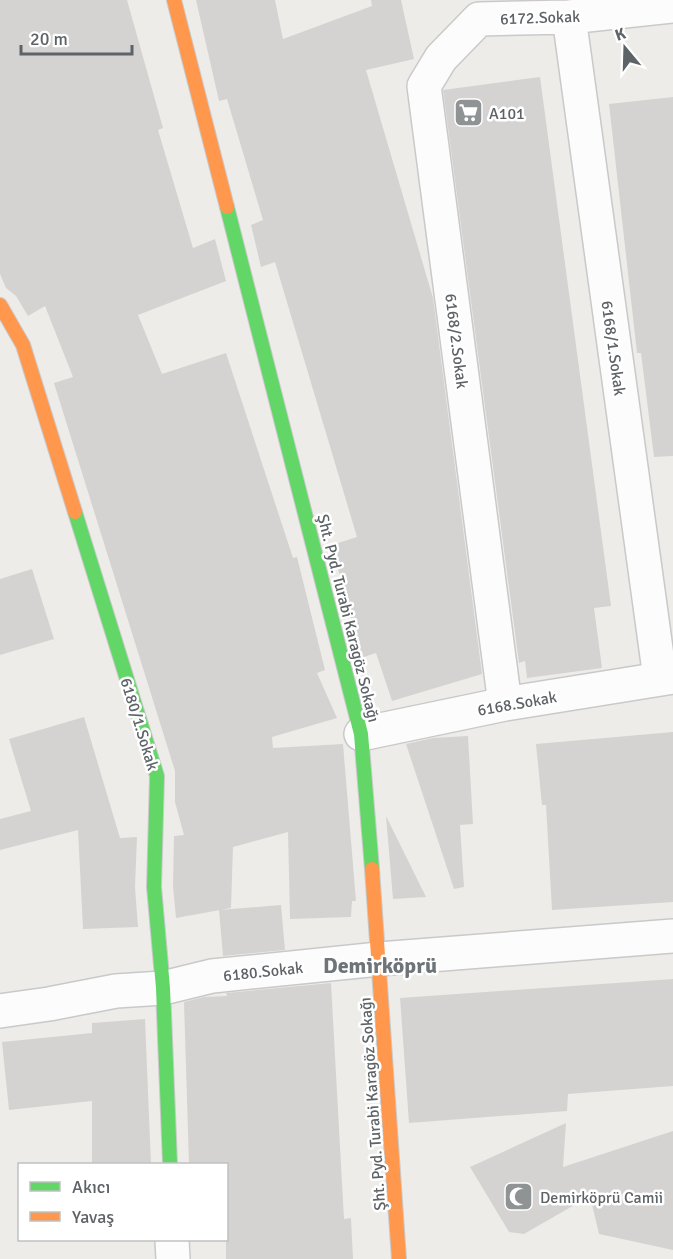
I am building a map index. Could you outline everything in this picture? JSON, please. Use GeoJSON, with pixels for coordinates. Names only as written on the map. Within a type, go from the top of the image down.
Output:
{"type":"FeatureCollection","features":[{"type":"Feature","properties":{"kind":"street","name":"Şht. Pyd. Turabi Karagöz Sokağı"},"geometry":{"type":"LineString","coordinates":[[174,0],[361,734],[399,1259]]}},
{"type":"Feature","properties":{"kind":"street","name":"6172.Sokak"},"geometry":{"type":"LineString","coordinates":[[475,10],[569,17],[673,6]]}},
{"type":"Feature","properties":{"kind":"street","name":"6168/2.Sokak"},"geometry":{"type":"LineString","coordinates":[[475,10],[424,86],[505,704]]}},
{"type":"Feature","properties":{"kind":"street","name":"6168/1.Sokak"},"geometry":{"type":"LineString","coordinates":[[569,17],[666,678]]}},
{"type":"Feature","properties":{"kind":"street","name":"6180/1.Sokak"},"geometry":{"type":"LineString","coordinates":[[0,305],[22,345],[157,776],[154,887],[164,988],[170,1163]]}},
{"type":"Feature","properties":{"kind":"street","name":"6168.Sokak"},"geometry":{"type":"LineString","coordinates":[[361,734],[505,704],[666,678]]}},
{"type":"Feature","properties":{"kind":"street","name":"6180.Sokak"},"geometry":{"type":"LineString","coordinates":[[0,1011],[116,991],[164,988],[212,976],[379,959],[673,936]]}},
{"type":"Feature","properties":{"kind":"street"},"geometry":{"type":"LineString","coordinates":[[172,1241],[173,1259]]}},
{"type":"Feature","properties":{"kind":"building"},"geometry":{"type":"Polygon","coordinates":[[[0,0],[127,0],[163,128],[158,130],[193,248],[215,239],[226,281],[138,315],[162,374],[226,353],[293,558],[297,557],[325,670],[317,673],[337,718],[272,737],[273,748],[343,744],[356,901],[352,901],[351,917],[290,919],[288,832],[233,847],[231,908],[176,918],[173,886],[174,836],[184,835],[175,802],[175,771],[54,383],[73,377],[45,306],[28,316],[16,296],[6,288],[0,274],[0,0]]]}},
{"type":"Feature","properties":{"kind":"building"},"geometry":{"type":"Polygon","coordinates":[[[196,0],[275,0],[283,39],[372,6],[371,0],[401,0],[414,59],[366,70],[433,298],[482,674],[392,701],[376,653],[361,658],[332,545],[357,537],[275,262],[261,267],[251,225],[263,220],[227,99],[219,101],[196,0]]]}},
{"type":"Feature","properties":{"kind":"building"},"geometry":{"type":"Polygon","coordinates":[[[540,77],[611,606],[594,608],[602,668],[527,678],[525,661],[519,663],[443,90],[540,77]]]}},
{"type":"Feature","properties":{"kind":"building"},"geometry":{"type":"Polygon","coordinates":[[[673,97],[673,456],[654,457],[641,353],[637,353],[609,104],[673,97]]]}},
{"type":"Feature","properties":{"kind":"building"},"geometry":{"type":"Polygon","coordinates":[[[32,569],[54,639],[0,655],[0,579],[32,569]]]}},
{"type":"Feature","properties":{"kind":"building"},"geometry":{"type":"Polygon","coordinates":[[[84,717],[120,838],[137,837],[135,887],[138,927],[83,929],[78,830],[0,850],[0,819],[31,811],[9,739],[84,717]]]}},
{"type":"Feature","properties":{"kind":"building"},"geometry":{"type":"Polygon","coordinates":[[[673,732],[673,902],[552,910],[546,805],[542,805],[536,744],[673,732]]]}},
{"type":"Feature","properties":{"kind":"building"},"geometry":{"type":"Polygon","coordinates":[[[468,736],[473,824],[460,825],[464,887],[454,889],[406,744],[433,738],[468,736]]]}},
{"type":"Feature","properties":{"kind":"building"},"geometry":{"type":"Polygon","coordinates":[[[386,816],[426,897],[393,899],[386,816]]]}},
{"type":"Feature","properties":{"kind":"building"},"geometry":{"type":"Polygon","coordinates":[[[281,905],[285,950],[223,956],[219,910],[281,905]]]}},
{"type":"Feature","properties":{"kind":"building"},"geometry":{"type":"Polygon","coordinates":[[[673,979],[673,1086],[568,1094],[567,1111],[409,1123],[400,998],[673,979]]]}},
{"type":"Feature","properties":{"kind":"building"},"geometry":{"type":"Polygon","coordinates":[[[331,983],[344,1219],[351,1218],[353,1259],[226,1259],[228,1163],[189,1163],[184,1002],[204,997],[227,996],[226,993],[331,983]]]}},
{"type":"Feature","properties":{"kind":"building"},"geometry":{"type":"Polygon","coordinates":[[[145,1019],[151,1163],[92,1163],[92,1101],[9,1110],[2,1042],[92,1033],[92,1023],[145,1019]]]}},
{"type":"Feature","properties":{"kind":"building"},"geometry":{"type":"Polygon","coordinates":[[[566,1123],[563,1167],[673,1131],[673,1250],[599,1234],[590,1196],[524,1234],[509,1232],[470,1167],[566,1123]]]}},
{"type":"Feature","properties":{"kind":"traffic: fast"},"geometry":{"type":"LineString","coordinates":[[227,207],[361,734],[372,869]]}},
{"type":"Feature","properties":{"kind":"traffic: fast"},"geometry":{"type":"LineString","coordinates":[[75,512],[157,776],[154,887],[163,988],[170,1163]]}},
{"type":"Feature","properties":{"kind":"traffic: slow"},"geometry":{"type":"LineString","coordinates":[[174,0],[227,207]]}},
{"type":"Feature","properties":{"kind":"traffic: slow"},"geometry":{"type":"LineString","coordinates":[[0,305],[23,345],[75,512]]}},
{"type":"Feature","properties":{"kind":"traffic: slow"},"geometry":{"type":"LineString","coordinates":[[372,869],[399,1259]]}},
{"type":"Feature","properties":{"kind":"place","name":"A101"},"geometry":{"type":"Point","coordinates":[468,113]}},
{"type":"Feature","properties":{"kind":"place","name":"Demirköprü Camii"},"geometry":{"type":"Point","coordinates":[519,1197]}},
{"type":"Feature","properties":{"kind":"district","name":"Demirköprü"},"geometry":{"type":"Point","coordinates":[380,965]}}]}
